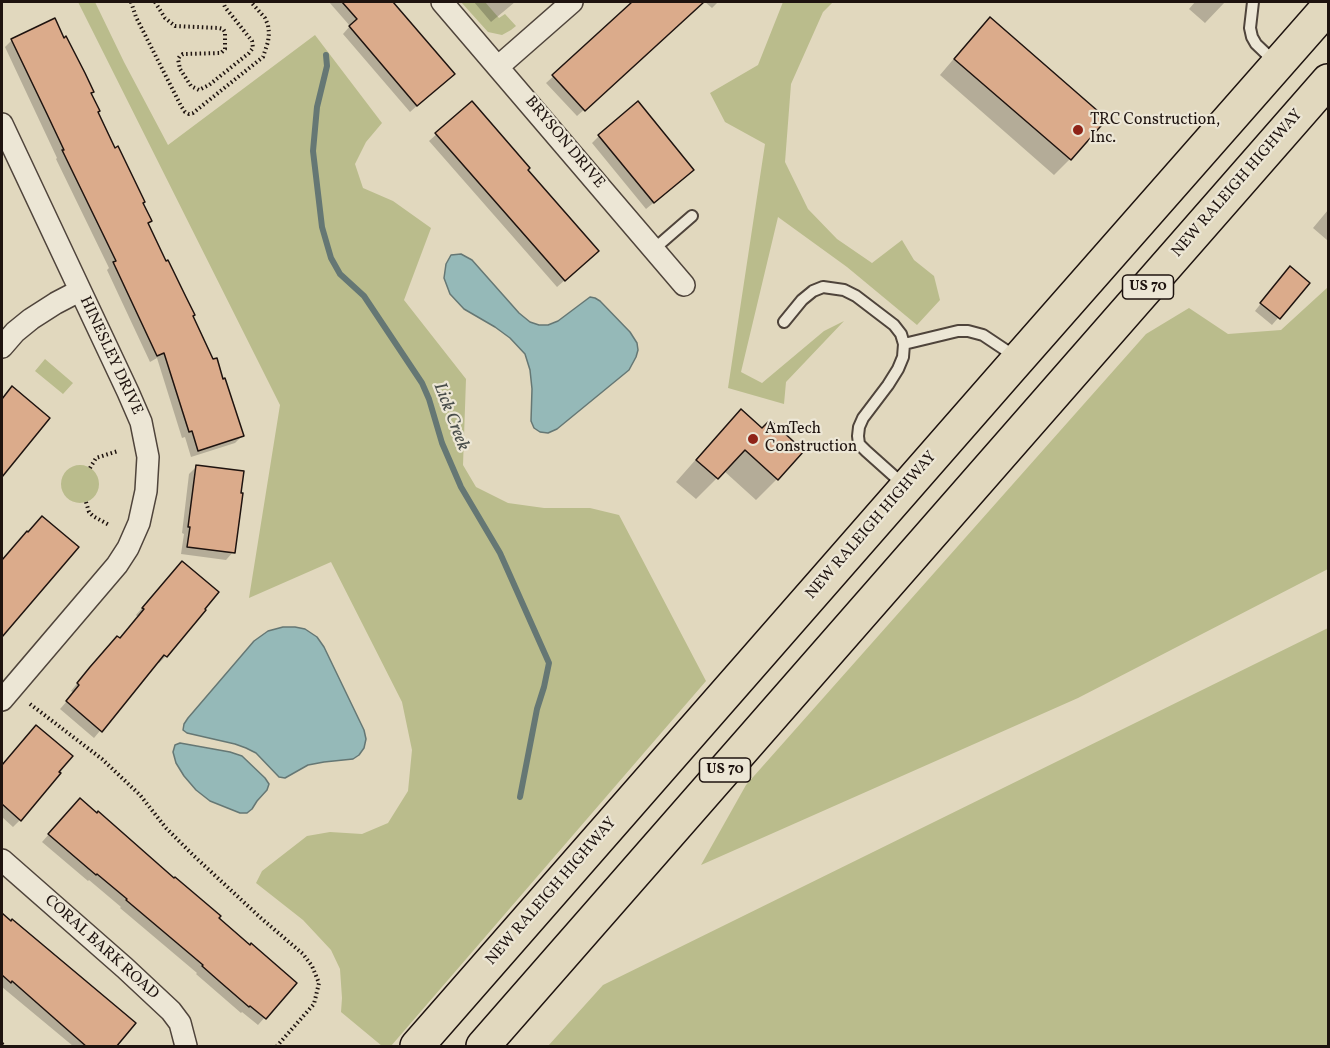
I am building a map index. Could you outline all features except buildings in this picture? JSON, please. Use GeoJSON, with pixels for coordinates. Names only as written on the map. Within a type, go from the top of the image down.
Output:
{"type":"FeatureCollection","features":[{"type":"Feature","properties":{"kind":"highway","name":"NEW RALEIGH HIGHWAY"},"geometry":{"type":"LineString","coordinates":[[417,1047],[1329,7]]}},
{"type":"Feature","properties":{"kind":"highway"},"geometry":{"type":"LineString","coordinates":[[1278,64],[1322,88]]}},
{"type":"Feature","properties":{"kind":"highway","name":"NEW RALEIGH HIGHWAY"},"geometry":{"type":"LineString","coordinates":[[483,1047],[1322,88]]}},
{"type":"Feature","properties":{"kind":"street","name":"BRYSON DRIVE"},"geometry":{"type":"LineString","coordinates":[[442,2],[684,285]]}},
{"type":"Feature","properties":{"kind":"street"},"geometry":{"type":"LineString","coordinates":[[498,66],[572,2]]}},
{"type":"Feature","properties":{"kind":"street","name":"HINESLEY DRIVE"},"geometry":{"type":"LineString","coordinates":[[2,124],[128,392],[141,422],[148,457],[146,491],[139,523],[128,548],[117,566],[2,700]]}},
{"type":"Feature","properties":{"kind":"street"},"geometry":{"type":"LineString","coordinates":[[2,347],[31,319],[79,291]]}},
{"type":"Feature","properties":{"kind":"street","name":"CORAL BARK ROAD"},"geometry":{"type":"LineString","coordinates":[[2,860],[171,1011],[180,1023],[186,1047]]}},
{"type":"Feature","properties":{"kind":"lane"},"geometry":{"type":"LineString","coordinates":[[1253,2],[1250,28],[1252,37],[1256,44],[1278,64]]}},
{"type":"Feature","properties":{"kind":"lane"},"geometry":{"type":"LineString","coordinates":[[654,249],[692,216]]}},
{"type":"Feature","properties":{"kind":"lane"},"geometry":{"type":"LineString","coordinates":[[784,322],[802,300],[813,291],[823,287],[833,288],[856,296],[894,325],[901,334],[904,344],[903,357],[898,369],[863,418],[858,436],[860,444],[866,451],[906,487]]}},
{"type":"Feature","properties":{"kind":"lane"},"geometry":{"type":"LineString","coordinates":[[904,344],[968,331],[982,335],[1018,359]]}},
{"type":"Feature","properties":{"kind":"path"},"geometry":{"type":"LineString","coordinates":[[131,2],[136,17],[181,106],[189,114],[263,57],[268,42],[268,25],[251,2]]}},
{"type":"Feature","properties":{"kind":"path"},"geometry":{"type":"LineString","coordinates":[[155,2],[165,18],[175,26],[219,28],[225,32],[225,49],[221,53],[183,54],[178,59],[180,69],[191,86],[199,90],[209,85],[253,48],[252,41],[223,2]]}},
{"type":"Feature","properties":{"kind":"path"},"geometry":{"type":"LineString","coordinates":[[90,468],[96,458],[118,451]]}},
{"type":"Feature","properties":{"kind":"path"},"geometry":{"type":"LineString","coordinates":[[86,502],[93,516],[109,525]]}},
{"type":"Feature","properties":{"kind":"path"},"geometry":{"type":"LineString","coordinates":[[30,704],[102,759],[140,795],[166,828],[199,861],[262,920],[303,954],[312,966],[319,983],[314,1004],[277,1047]]}},
{"type":"Feature","properties":{"kind":"green space"},"geometry":{"type":"Polygon","coordinates":[[[78,2],[95,2],[168,145],[315,35],[382,123],[366,142],[355,164],[363,188],[393,201],[431,228],[404,300],[466,379],[463,465],[476,487],[508,503],[544,508],[590,508],[619,515],[706,681],[391,1046],[382,1046],[341,1012],[340,969],[331,950],[303,920],[256,883],[262,871],[307,836],[330,832],[362,834],[388,823],[408,791],[412,750],[402,702],[331,562],[249,598],[280,405],[78,2]]]}},
{"type":"Feature","properties":{"kind":"green space"},"geometry":{"type":"Polygon","coordinates":[[[461,2],[485,2],[499,18],[505,14],[516,26],[502,35],[488,32],[461,2]]]}},
{"type":"Feature","properties":{"kind":"green space"},"geometry":{"type":"Polygon","coordinates":[[[783,2],[833,2],[823,12],[791,84],[785,162],[808,209],[837,239],[872,263],[902,240],[914,260],[934,276],[940,300],[917,325],[847,267],[778,217],[741,372],[762,383],[824,331],[844,321],[786,382],[784,404],[728,388],[765,144],[725,122],[710,93],[758,65],[783,2]]]}},
{"type":"Feature","properties":{"kind":"green space"},"geometry":{"type":"Polygon","coordinates":[[[1328,287],[1328,569],[1078,698],[701,865],[746,785],[1146,334],[1189,308],[1228,334],[1281,330],[1328,287]]]}},
{"type":"Feature","properties":{"kind":"green space"},"geometry":{"type":"Polygon","coordinates":[[[45,359],[73,383],[63,394],[35,371],[45,359]]]}},
{"type":"Feature","properties":{"kind":"green space"},"geometry":{"type":"Polygon","coordinates":[[[80,465],[87,466],[93,471],[98,477],[98,491],[93,497],[87,502],[80,503],[73,502],[67,497],[62,491],[61,484],[62,477],[67,471],[73,466],[80,465]]]}},
{"type":"Feature","properties":{"kind":"green space"},"geometry":{"type":"Polygon","coordinates":[[[1328,628],[1328,1046],[548,1046],[603,985],[1328,628]]]}},
{"type":"Feature","properties":{"kind":"water"},"geometry":{"type":"Polygon","coordinates":[[[461,254],[472,260],[519,313],[530,322],[548,325],[558,321],[590,297],[600,301],[630,332],[637,343],[636,357],[629,370],[557,429],[548,433],[534,428],[531,421],[530,370],[525,354],[510,338],[464,309],[450,294],[444,278],[446,264],[451,255],[461,254]]]}},
{"type":"Feature","properties":{"kind":"water"},"geometry":{"type":"Polygon","coordinates":[[[283,627],[305,629],[317,637],[364,730],[366,739],[364,748],[353,759],[308,765],[285,778],[279,777],[256,753],[246,748],[183,730],[188,718],[254,641],[268,631],[283,627]]]}},
{"type":"Feature","properties":{"kind":"water"},"geometry":{"type":"Polygon","coordinates":[[[180,743],[242,756],[265,778],[269,784],[267,790],[247,813],[240,813],[210,801],[196,790],[176,763],[173,752],[175,745],[180,743]]]}},
{"type":"Feature","properties":{"kind":"waterway","name":"Lick Creek"},"geometry":{"type":"LineString","coordinates":[[326,55],[327,66],[317,107],[313,151],[322,227],[331,258],[340,274],[364,296],[422,383],[442,443],[461,487],[500,553],[549,663],[537,709],[520,797]]}},
{"type":"Feature","properties":{"kind":"place","name":"TRC Construction, Inc."},"geometry":{"type":"Point","coordinates":[1078,130]}},
{"type":"Feature","properties":{"kind":"place","name":"AmTech Construction"},"geometry":{"type":"Point","coordinates":[753,439]}}]}
